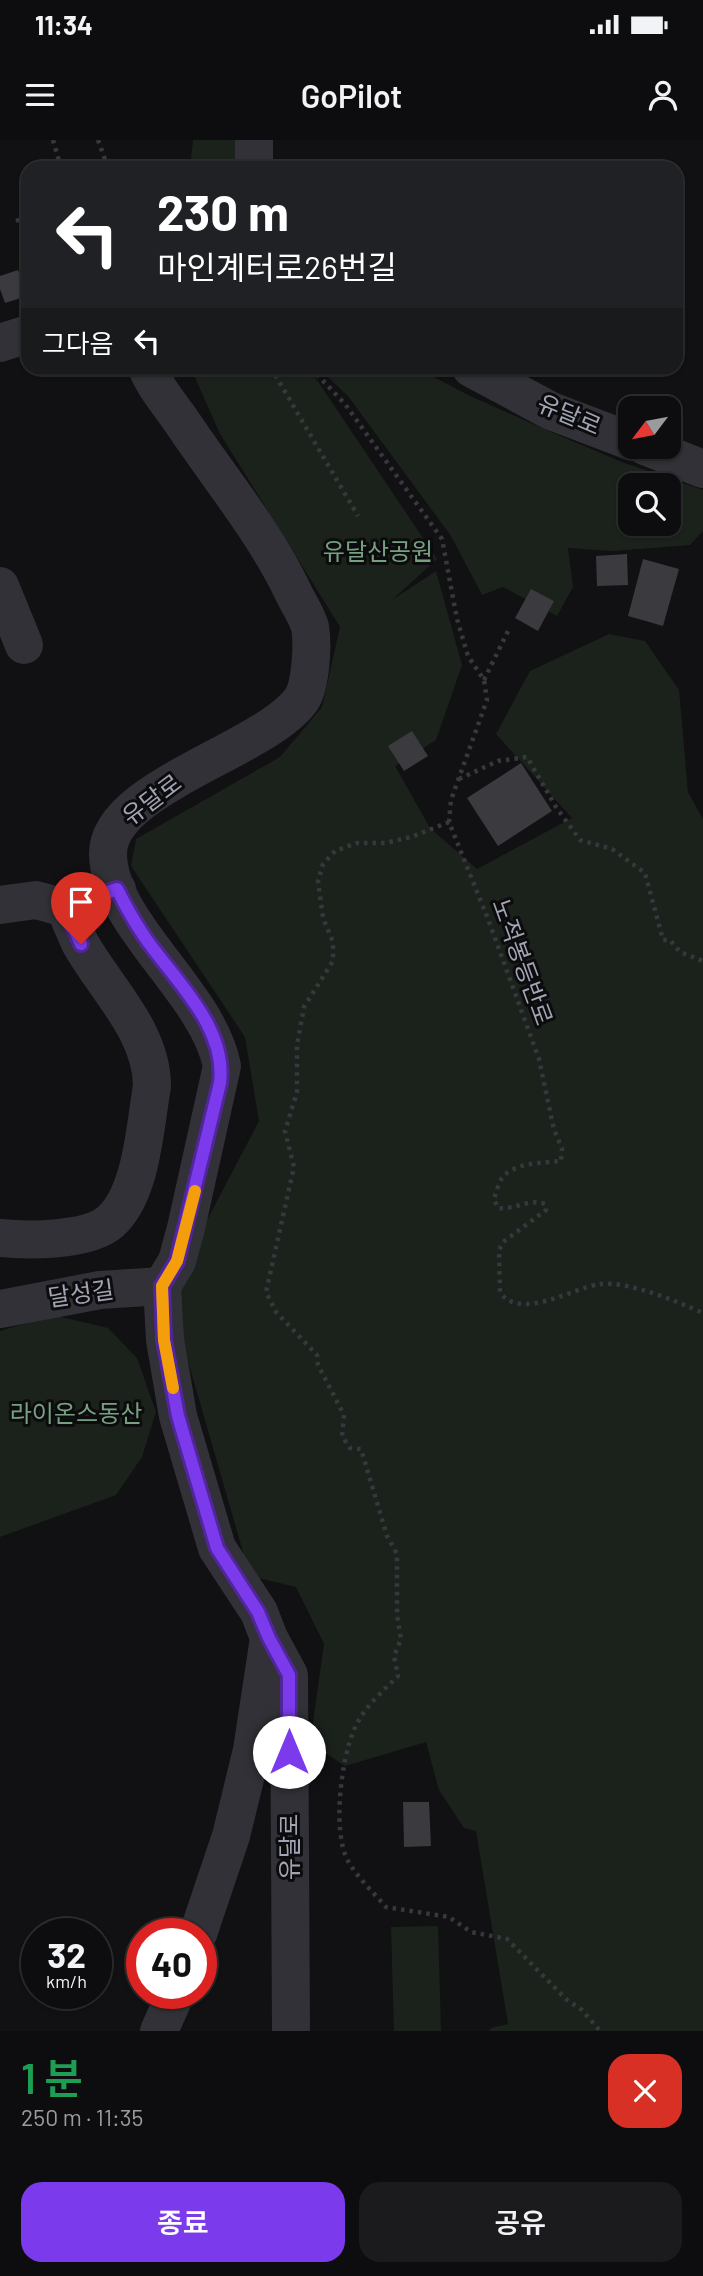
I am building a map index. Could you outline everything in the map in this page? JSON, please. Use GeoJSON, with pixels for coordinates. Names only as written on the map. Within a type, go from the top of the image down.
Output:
{"type":"FeatureCollection","features":[{"type":"Feature","properties":{"kind":"street"},"geometry":{"type":"LineString","coordinates":[[254,140],[254,161]]}},
{"type":"Feature","properties":{"kind":"street"},"geometry":{"type":"LineString","coordinates":[[0,343],[21,336]]}},
{"type":"Feature","properties":{"kind":"street","name":"유달로"},"geometry":{"type":"LineString","coordinates":[[152,375],[285,574],[310,627],[310,673],[302,699],[286,715],[150,796],[128,812],[110,839],[108,853],[117,889],[145,936],[200,1012],[218,1048],[222,1066],[183,1239],[177,1261],[162,1286],[164,1340],[178,1416],[217,1548],[258,1612],[289,1675],[292,2031]]}},
{"type":"Feature","properties":{"kind":"street","name":"유달로"},"geometry":{"type":"LineString","coordinates":[[484,375],[551,411],[618,436]]}},
{"type":"Feature","properties":{"kind":"street"},"geometry":{"type":"LineString","coordinates":[[678,459],[703,469]]}},
{"type":"Feature","properties":{"kind":"street"},"geometry":{"type":"LineString","coordinates":[[0,586],[24,645]]}},
{"type":"Feature","properties":{"kind":"street"},"geometry":{"type":"LineString","coordinates":[[0,905],[36,900],[65,908],[117,889]]}},
{"type":"Feature","properties":{"kind":"street"},"geometry":{"type":"LineString","coordinates":[[0,1238],[32,1240],[66,1237],[104,1226],[119,1212],[136,1178],[152,1086],[152,1071],[133,1025],[81,944],[65,908]]}},
{"type":"Feature","properties":{"kind":"street","name":"달성길"},"geometry":{"type":"LineString","coordinates":[[0,1309],[100,1290],[162,1286]]}},
{"type":"Feature","properties":{"kind":"street"},"geometry":{"type":"LineString","coordinates":[[203,1918],[231,1836],[252,1750],[269,1638]]}},
{"type":"Feature","properties":{"kind":"street"},"geometry":{"type":"LineString","coordinates":[[252,1750],[289,1752]]}},
{"type":"Feature","properties":{"kind":"street"},"geometry":{"type":"LineString","coordinates":[[159,2031],[169,2009]]}},
{"type":"Feature","properties":{"kind":"path"},"geometry":{"type":"LineString","coordinates":[[53,140],[59,161]]}},
{"type":"Feature","properties":{"kind":"path"},"geometry":{"type":"LineString","coordinates":[[98,140],[106,161]]}},
{"type":"Feature","properties":{"kind":"path"},"geometry":{"type":"LineString","coordinates":[[16,221],[21,219]]}},
{"type":"Feature","properties":{"kind":"path"},"geometry":{"type":"LineString","coordinates":[[276,375],[358,516]]}},
{"type":"Feature","properties":{"kind":"path"},"geometry":{"type":"LineString","coordinates":[[318,375],[345,404],[442,539],[457,619],[468,656],[484,681],[487,700],[451,800],[449,822],[411,837],[357,843],[335,850],[323,864],[318,892],[323,918],[333,942],[333,961],[304,1007],[297,1045],[297,1092],[285,1131],[295,1167],[267,1292],[276,1312],[317,1355],[318,1365],[344,1415],[342,1436],[350,1448],[361,1449],[387,1536],[397,1554],[397,1615],[401,1639],[394,1656],[398,1676],[372,1702],[354,1730],[338,1787],[341,1831],[347,1859],[386,1907],[449,1917],[471,1932],[507,1939],[567,2000],[582,2010],[600,2031]]}},
{"type":"Feature","properties":{"kind":"path"},"geometry":{"type":"LineString","coordinates":[[484,681],[510,627]]}},
{"type":"Feature","properties":{"kind":"path"},"geometry":{"type":"LineString","coordinates":[[458,779],[498,761],[527,757],[556,807],[580,840],[612,849],[645,873],[663,940],[670,940],[680,952],[703,961]]}},
{"type":"Feature","properties":{"kind":"path","name":"노적봉등반로"},"geometry":{"type":"LineString","coordinates":[[449,822],[536,1050],[554,1130],[562,1148],[561,1161],[530,1164],[517,1168],[502,1178],[494,1199],[498,1208],[507,1209],[540,1202],[545,1204],[546,1210],[503,1242],[499,1250],[500,1292],[503,1297],[519,1304],[546,1302],[598,1284],[617,1284],[703,1313]]}},
{"type":"Feature","properties":{"kind":"green space"},"geometry":{"type":"Polygon","coordinates":[[[193,140],[242,140],[239,161],[191,161],[193,140]]]}},
{"type":"Feature","properties":{"kind":"green space","name":"유달산공원"},"geometry":{"type":"Polygon","coordinates":[[[194,375],[314,375],[437,559],[392,600],[436,571],[462,665],[436,740],[395,766],[430,828],[477,869],[572,818],[496,734],[530,671],[609,634],[645,641],[679,690],[688,792],[703,819],[703,2031],[489,2031],[491,2028],[508,2024],[476,1831],[464,1828],[439,1790],[426,1742],[345,1766],[310,1743],[324,1644],[296,1587],[250,1576],[177,1323],[179,1282],[195,1243],[259,1121],[245,1037],[131,866],[136,839],[280,757],[322,707],[340,627],[219,432],[194,375]]]}},
{"type":"Feature","properties":{"kind":"green space"},"geometry":{"type":"Polygon","coordinates":[[[326,375],[430,375],[558,435],[654,473],[618,473],[618,536],[681,536],[681,482],[703,490],[703,531],[690,545],[613,551],[568,548],[573,587],[557,616],[503,587],[482,595],[451,536],[348,396],[326,375]]]}},
{"type":"Feature","properties":{"kind":"green space","name":"라이온스동산"},"geometry":{"type":"Polygon","coordinates":[[[53,1315],[108,1328],[137,1358],[156,1412],[142,1457],[116,1495],[0,1537],[0,1331],[53,1315]]]}},
{"type":"Feature","properties":{"kind":"green space"},"geometry":{"type":"Polygon","coordinates":[[[438,1926],[441,2031],[394,2031],[391,1927],[438,1926]]]}},
{"type":"Feature","properties":{"kind":"building"},"geometry":{"type":"Polygon","coordinates":[[[18,270],[21,298],[5,303],[0,289],[0,276],[18,270]]]}},
{"type":"Feature","properties":{"kind":"building"},"geometry":{"type":"Polygon","coordinates":[[[627,554],[628,585],[597,586],[596,556],[627,554]]]}},
{"type":"Feature","properties":{"kind":"building"},"geometry":{"type":"Polygon","coordinates":[[[643,559],[679,569],[663,626],[628,616],[643,559]]]}},
{"type":"Feature","properties":{"kind":"building"},"geometry":{"type":"Polygon","coordinates":[[[531,589],[554,601],[538,631],[515,618],[531,589]]]}},
{"type":"Feature","properties":{"kind":"building"},"geometry":{"type":"Polygon","coordinates":[[[412,731],[428,756],[404,771],[388,746],[412,731]]]}},
{"type":"Feature","properties":{"kind":"building"},"geometry":{"type":"Polygon","coordinates":[[[521,763],[552,811],[498,846],[467,798],[521,763]]]}},
{"type":"Feature","properties":{"kind":"building"},"geometry":{"type":"Polygon","coordinates":[[[403,1802],[429,1802],[431,1846],[404,1847],[403,1802]]]}},
{"type":"Feature","properties":{"kind":"slow traffic"},"geometry":{"type":"LineString","coordinates":[[173,1388],[164,1340],[162,1286],[177,1261],[195,1191]]}},
{"type":"Feature","properties":{"kind":"route"},"geometry":{"type":"LineString","coordinates":[[81,944],[65,908],[117,889],[132,918],[200,1012],[218,1048],[222,1066],[220,1083],[186,1228],[177,1261],[162,1286],[164,1340],[178,1416],[217,1548],[258,1612],[289,1675],[289,1752]]}}]}
